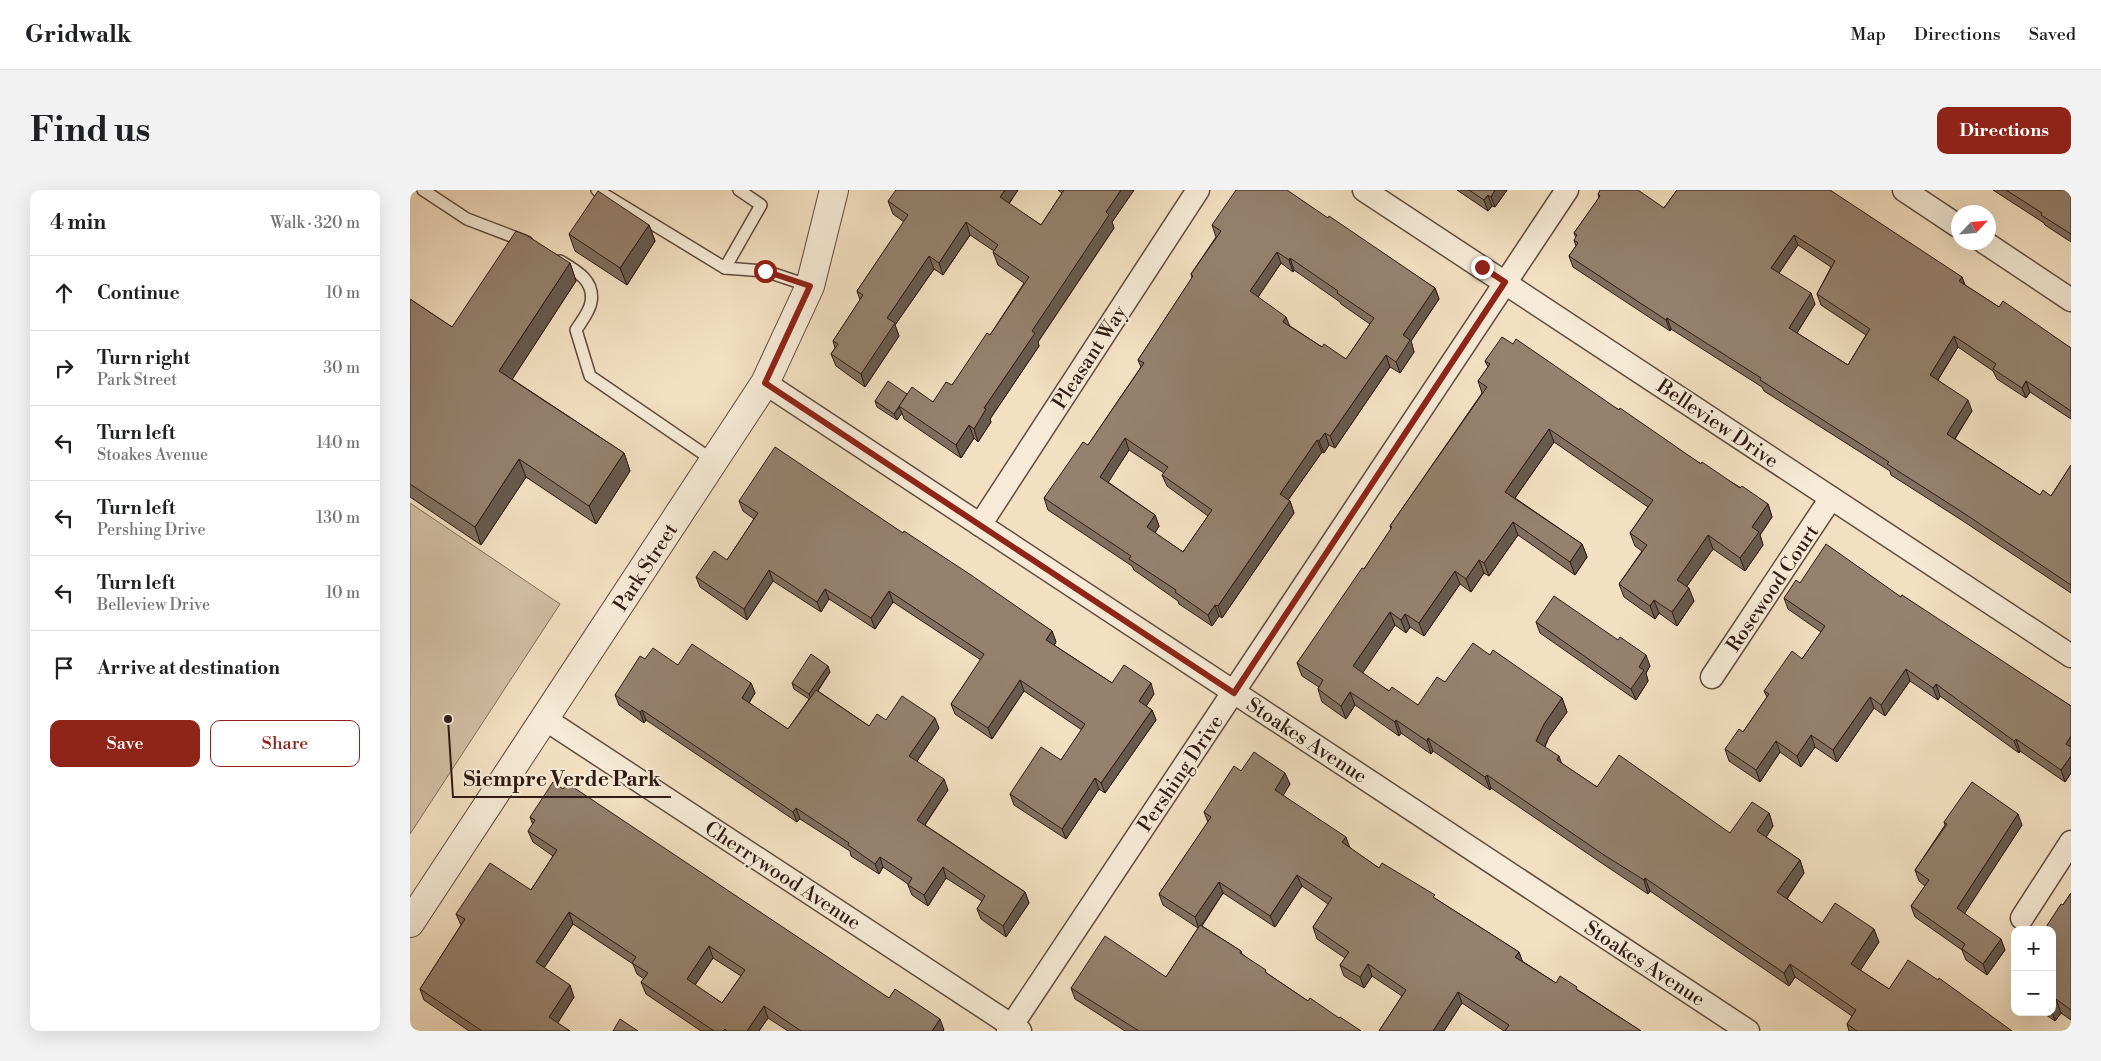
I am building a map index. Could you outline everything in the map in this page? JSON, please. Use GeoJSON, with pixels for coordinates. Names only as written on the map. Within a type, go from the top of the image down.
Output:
{"type":"FeatureCollection","features":[{"type":"Feature","properties":{"kind":"street","name":"Park Street"},"geometry":{"type":"LineString","coordinates":[[410,923],[765,383],[810,286],[834,190]]}},
{"type":"Feature","properties":{"kind":"street","name":"Pleasant Way"},"geometry":{"type":"LineString","coordinates":[[980,525],[1198,190]]}},
{"type":"Feature","properties":{"kind":"street","name":"Belleview Drive"},"geometry":{"type":"LineString","coordinates":[[1364,190],[2071,656]]}},
{"type":"Feature","properties":{"kind":"street","name":"Pershing Drive"},"geometry":{"type":"LineString","coordinates":[[1013,1029],[1567,190]]}},
{"type":"Feature","properties":{"kind":"street"},"geometry":{"type":"LineString","coordinates":[[1904,190],[1951,221]]}},
{"type":"Feature","properties":{"kind":"street"},"geometry":{"type":"LineString","coordinates":[[1996,250],[2071,300]]}},
{"type":"Feature","properties":{"kind":"street","name":"Stoakes Avenue"},"geometry":{"type":"LineString","coordinates":[[765,383],[1748,1031]]}},
{"type":"Feature","properties":{"kind":"street","name":"Rosewood Court"},"geometry":{"type":"LineString","coordinates":[[1712,677],[1831,498]]}},
{"type":"Feature","properties":{"kind":"street","name":"Cherrywood Avenue"},"geometry":{"type":"LineString","coordinates":[[545,719],[1013,1029]]}},
{"type":"Feature","properties":{"kind":"street"},"geometry":{"type":"LineString","coordinates":[[2022,918],[2071,842]]}},
{"type":"Feature","properties":{"kind":"lane"},"geometry":{"type":"LineString","coordinates":[[423,190],[467,219],[536,246]]}},
{"type":"Feature","properties":{"kind":"lane"},"geometry":{"type":"LineString","coordinates":[[597,190],[725,268],[765,271],[810,286]]}},
{"type":"Feature","properties":{"kind":"lane"},"geometry":{"type":"LineString","coordinates":[[725,268],[761,205],[739,190]]}},
{"type":"Feature","properties":{"kind":"lane"},"geometry":{"type":"LineString","coordinates":[[551,255],[579,273],[589,283],[591,302],[576,330],[590,376],[714,461]]}},
{"type":"Feature","properties":{"kind":"shaded area"},"geometry":{"type":"Polygon","coordinates":[[[410,503],[560,604],[410,834],[410,503]]]}},
{"type":"Feature","properties":{"kind":"building"},"geometry":{"type":"Polygon","coordinates":[[[896,190],[1005,190],[1000,197],[1041,225],[1064,190],[1121,190],[1106,212],[1109,215],[1032,331],[1035,333],[984,408],[986,409],[974,429],[969,425],[956,445],[899,406],[912,387],[933,402],[946,382],[952,385],[987,333],[990,335],[1029,277],[993,252],[998,245],[966,222],[939,263],[929,256],[887,318],[895,323],[861,374],[831,354],[838,344],[833,341],[863,295],[857,291],[908,215],[888,201],[896,190]]]}},
{"type":"Feature","properties":{"kind":"building"},"geometry":{"type":"Polygon","coordinates":[[[1236,190],[1287,190],[1328,218],[1329,216],[1435,288],[1403,335],[1410,340],[1396,362],[1386,355],[1330,436],[1325,433],[1319,441],[1317,440],[1280,494],[1290,501],[1218,606],[1215,605],[1208,615],[1175,592],[1176,590],[1129,559],[1131,556],[1044,498],[1083,442],[1088,445],[1144,363],[1138,360],[1193,276],[1191,274],[1221,231],[1212,225],[1236,190]],[[1277,252],[1250,291],[1286,317],[1283,322],[1322,347],[1324,344],[1346,359],[1374,318],[1290,258],[1289,260],[1277,252]],[[1125,438],[1100,477],[1155,515],[1147,527],[1183,552],[1212,510],[1162,475],[1168,467],[1125,438]]]}},
{"type":"Feature","properties":{"kind":"building"},"geometry":{"type":"Polygon","coordinates":[[[1469,190],[1495,190],[1491,197],[1488,195],[1484,200],[1469,190]]]}},
{"type":"Feature","properties":{"kind":"building"},"geometry":{"type":"Polygon","coordinates":[[[1600,190],[1638,190],[1664,208],[1677,190],[1830,190],[1962,277],[1959,281],[1999,307],[2003,301],[2071,348],[2071,411],[2026,381],[2022,388],[1993,369],[1996,364],[1954,336],[1930,375],[1968,400],[1947,434],[2040,495],[2043,490],[2051,496],[2071,465],[2071,585],[1887,464],[1889,462],[1760,380],[1761,378],[1667,318],[1666,320],[1569,256],[1578,243],[1574,240],[1577,235],[1574,233],[1600,196],[1598,194],[1600,190]],[[1794,235],[1771,268],[1811,293],[1789,328],[1848,365],[1870,329],[1817,294],[1835,261],[1794,235]]]}},
{"type":"Feature","properties":{"kind":"building"},"geometry":{"type":"Polygon","coordinates":[[[2006,190],[2071,190],[2071,234],[2041,215],[2042,213],[2006,190]]]}},
{"type":"Feature","properties":{"kind":"building"},"geometry":{"type":"Polygon","coordinates":[[[598,191],[649,225],[620,268],[569,234],[598,191]]]}},
{"type":"Feature","properties":{"kind":"building"},"geometry":{"type":"Polygon","coordinates":[[[516,231],[526,235],[570,263],[499,371],[624,453],[589,506],[519,459],[475,527],[410,484],[410,299],[452,327],[516,231]]]}},
{"type":"Feature","properties":{"kind":"building"},"geometry":{"type":"Polygon","coordinates":[[[1502,337],[1513,344],[1516,339],[1701,464],[1702,462],[1740,488],[1742,486],[1768,504],[1752,527],[1759,532],[1740,558],[1708,535],[1677,580],[1689,588],[1672,612],[1654,600],[1650,606],[1619,584],[1647,545],[1630,533],[1653,500],[1549,429],[1505,492],[1582,544],[1570,562],[1513,522],[1484,563],[1479,560],[1466,579],[1455,571],[1419,623],[1405,614],[1401,620],[1390,612],[1353,666],[1389,691],[1392,687],[1418,705],[1437,677],[1445,682],[1473,643],[1490,655],[1493,650],[1562,698],[1544,724],[1536,741],[1559,756],[1557,760],[1597,787],[1619,755],[1730,833],[1752,802],[1769,813],[1757,831],[1800,860],[1777,892],[1822,923],[1835,903],[1874,929],[1851,964],[1889,989],[1908,960],[1938,980],[1939,978],[2012,1031],[1857,1031],[1847,1024],[1856,1010],[1790,964],[1784,973],[1645,878],[1644,880],[1604,855],[1487,775],[1485,777],[1428,738],[1427,741],[1350,692],[1341,706],[1318,689],[1323,680],[1297,663],[1362,568],[1364,569],[1392,527],[1390,526],[1487,387],[1478,381],[1490,364],[1485,361],[1502,337]]]}},
{"type":"Feature","properties":{"kind":"building"},"geometry":{"type":"Polygon","coordinates":[[[888,381],[907,394],[894,414],[875,401],[888,381]]]}},
{"type":"Feature","properties":{"kind":"building"},"geometry":{"type":"Polygon","coordinates":[[[775,447],[903,533],[904,531],[971,575],[1052,631],[1046,640],[1112,683],[1124,665],[1151,683],[1139,701],[1152,710],[1101,783],[1095,778],[1062,829],[1010,794],[1041,747],[1061,760],[1085,724],[1020,680],[988,728],[951,704],[984,654],[889,591],[871,618],[825,589],[817,602],[769,570],[744,609],[696,577],[714,551],[727,560],[758,513],[739,501],[775,447]]]}},
{"type":"Feature","properties":{"kind":"building"},"geometry":{"type":"Polygon","coordinates":[[[1826,544],[1901,597],[1902,595],[2071,706],[2071,736],[2066,744],[2071,747],[2071,756],[2061,770],[2016,739],[2014,741],[1936,684],[1933,688],[1906,669],[1881,705],[1870,697],[1833,750],[1811,735],[1797,756],[1776,741],[1756,770],[1725,749],[1739,729],[1743,732],[1769,694],[1764,691],[1792,651],[1802,659],[1825,626],[1784,598],[1796,580],[1800,583],[1826,544]]]}},
{"type":"Feature","properties":{"kind":"building"},"geometry":{"type":"Polygon","coordinates":[[[1554,596],[1618,640],[1620,637],[1646,655],[1639,667],[1644,670],[1631,689],[1536,622],[1554,596]]]}},
{"type":"Feature","properties":{"kind":"building"},"geometry":{"type":"Polygon","coordinates":[[[692,644],[751,683],[742,698],[788,729],[816,690],[869,726],[877,714],[886,720],[902,696],[935,718],[909,756],[944,779],[917,820],[1025,892],[1003,926],[977,909],[985,896],[943,867],[924,895],[908,885],[912,878],[880,857],[875,864],[848,845],[849,843],[796,808],[793,812],[642,710],[640,712],[615,695],[640,656],[645,659],[653,648],[678,665],[692,644]]]}},
{"type":"Feature","properties":{"kind":"building"},"geometry":{"type":"Polygon","coordinates":[[[811,654],[828,666],[809,694],[792,683],[811,654]]]}},
{"type":"Feature","properties":{"kind":"building"},"geometry":{"type":"Polygon","coordinates":[[[1254,752],[1285,773],[1275,790],[1346,837],[1342,842],[1379,868],[1382,863],[1435,895],[1433,897],[1519,952],[1515,957],[1556,983],[1560,976],[1577,987],[1576,989],[1641,1031],[1505,1031],[1509,1025],[1458,992],[1433,1031],[1379,1031],[1406,990],[1368,964],[1360,977],[1340,965],[1349,952],[1313,927],[1332,898],[1297,875],[1270,916],[1219,882],[1195,917],[1159,894],[1211,817],[1204,812],[1234,766],[1241,771],[1254,752]]]}},
{"type":"Feature","properties":{"kind":"building"},"geometry":{"type":"Polygon","coordinates":[[[553,782],[563,789],[567,783],[889,998],[895,989],[940,1019],[932,1031],[801,1031],[764,1006],[747,1031],[727,1031],[725,1029],[723,1031],[714,1031],[641,982],[648,973],[632,963],[636,957],[569,912],[536,962],[570,985],[549,1017],[570,1031],[482,1031],[420,989],[465,919],[456,914],[490,863],[531,890],[557,850],[528,831],[535,820],[530,817],[553,782]],[[709,946],[687,979],[722,1003],[745,970],[709,946]]]}},
{"type":"Feature","properties":{"kind":"building"},"geometry":{"type":"Polygon","coordinates":[[[1972,782],[2018,814],[1957,908],[2001,939],[1983,964],[1962,949],[1965,944],[1911,906],[1929,880],[1915,870],[1947,824],[1944,822],[1972,782]]]}},
{"type":"Feature","properties":{"kind":"building"},"geometry":{"type":"Polygon","coordinates":[[[2071,893],[2071,1010],[2056,999],[2056,926],[2047,926],[2061,904],[2063,905],[2071,893]]]}},
{"type":"Feature","properties":{"kind":"building"},"geometry":{"type":"Polygon","coordinates":[[[1200,925],[1241,951],[1240,953],[1266,970],[1265,972],[1308,1001],[1310,998],[1361,1031],[1139,1031],[1071,988],[1105,936],[1166,977],[1200,925]]]}},
{"type":"Feature","properties":{"kind":"building"},"geometry":{"type":"Polygon","coordinates":[[[620,1019],[638,1031],[613,1031],[620,1019]]]}},
{"type":"Feature","properties":{"kind":"place","name":"Siempre Verde Park"},"geometry":{"type":"Point","coordinates":[448,719]}},
{"type":"Feature","properties":{"kind":"route"},"geometry":{"type":"LineString","coordinates":[[765,271],[810,286],[765,383],[1234,693],[1505,282],[1482,267]]}}]}
